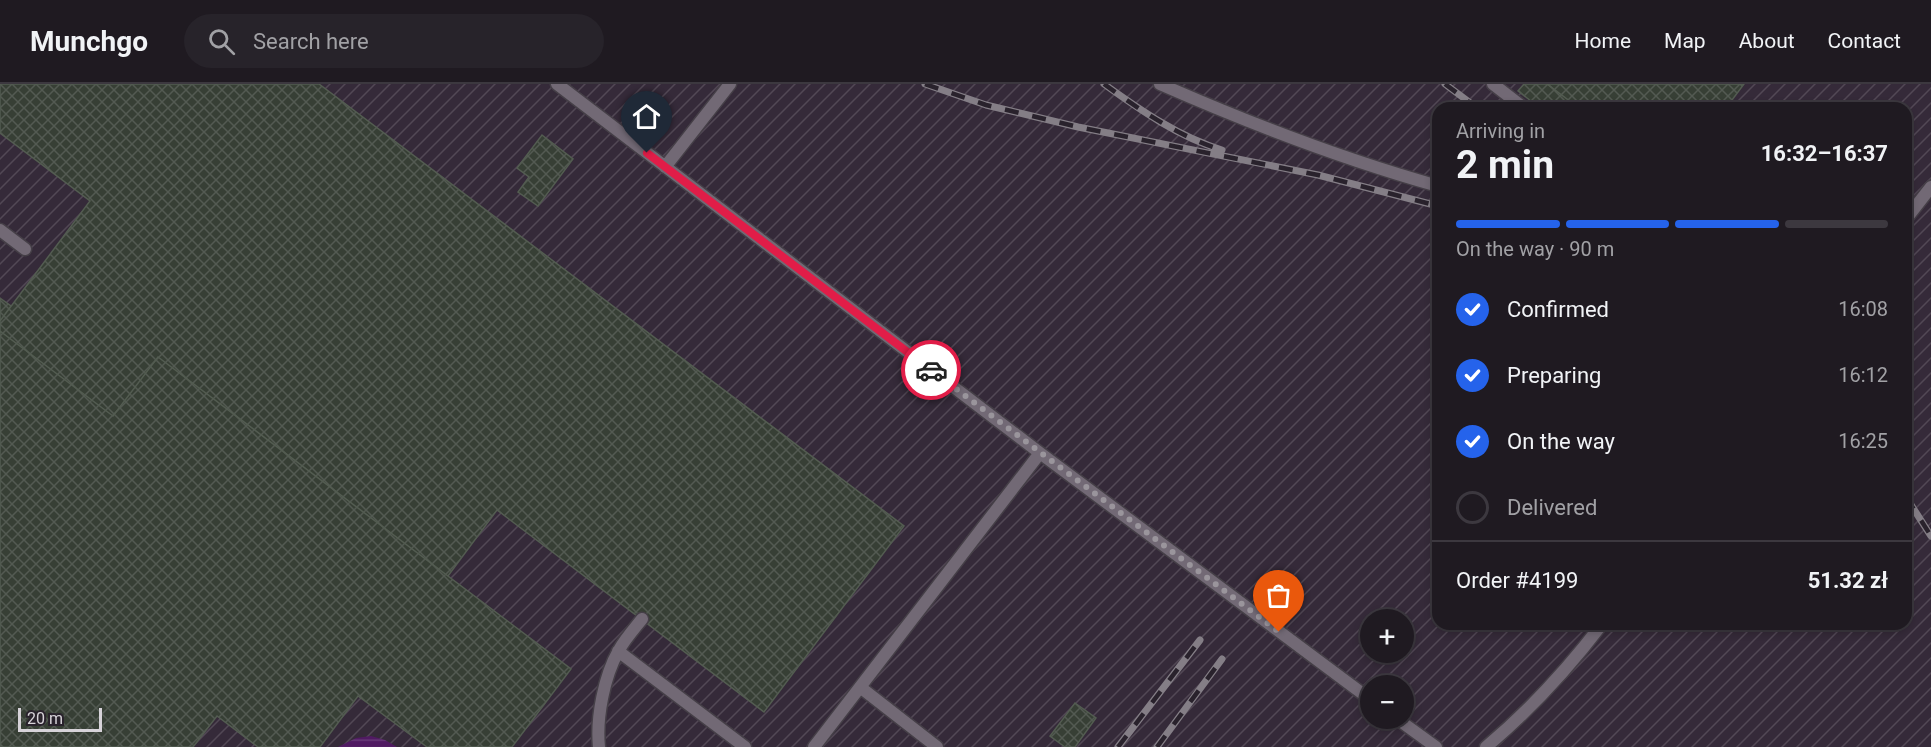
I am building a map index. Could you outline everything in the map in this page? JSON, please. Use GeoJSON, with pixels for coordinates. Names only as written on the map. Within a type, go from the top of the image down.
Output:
{"type":"FeatureCollection","features":[{"type":"Feature","properties":{"kind":"lane"},"geometry":{"type":"LineString","coordinates":[[556,84],[1040,453],[1360,692]]}},
{"type":"Feature","properties":{"kind":"lane"},"geometry":{"type":"LineString","coordinates":[[665,167],[730,84]]}},
{"type":"Feature","properties":{"kind":"lane"},"geometry":{"type":"LineString","coordinates":[[1160,84],[1246,122],[1378,169],[1432,184]]}},
{"type":"Feature","properties":{"kind":"lane"},"geometry":{"type":"LineString","coordinates":[[1493,84],[1516,102]]}},
{"type":"Feature","properties":{"kind":"lane"},"geometry":{"type":"LineString","coordinates":[[1912,211],[1931,187]]}},
{"type":"Feature","properties":{"kind":"lane"},"geometry":{"type":"LineString","coordinates":[[0,230],[25,249]]}},
{"type":"Feature","properties":{"kind":"lane"},"geometry":{"type":"LineString","coordinates":[[814,747],[1040,453]]}},
{"type":"Feature","properties":{"kind":"lane"},"geometry":{"type":"LineString","coordinates":[[599,747],[600,709],[609,676],[618,651],[642,619]]}},
{"type":"Feature","properties":{"kind":"lane"},"geometry":{"type":"LineString","coordinates":[[1486,747],[1515,723],[1553,685],[1597,630]]}},
{"type":"Feature","properties":{"kind":"lane"},"geometry":{"type":"LineString","coordinates":[[618,651],[745,747]]}},
{"type":"Feature","properties":{"kind":"lane"},"geometry":{"type":"LineString","coordinates":[[860,687],[937,747]]}},
{"type":"Feature","properties":{"kind":"lane"},"geometry":{"type":"LineString","coordinates":[[1411,729],[1436,747]]}},
{"type":"Feature","properties":{"kind":"shaded area"},"geometry":{"type":"Polygon","coordinates":[[[0,84],[1931,84],[1931,747],[0,747],[0,84]]]}},
{"type":"Feature","properties":{"kind":"shaded area"},"geometry":{"type":"Polygon","coordinates":[[[371,736],[397,747],[338,747],[356,738],[371,736]]]}},
{"type":"Feature","properties":{"kind":"building"},"geometry":{"type":"Polygon","coordinates":[[[0,84],[319,84],[904,526],[764,712],[497,510],[448,576],[158,357],[113,416],[0,331],[0,321],[90,201],[0,133],[0,84]]]}},
{"type":"Feature","properties":{"kind":"building"},"geometry":{"type":"Polygon","coordinates":[[[1524,84],[1547,84],[1571,102],[1532,102],[1518,91],[1524,84]]]}},
{"type":"Feature","properties":{"kind":"building"},"geometry":{"type":"Polygon","coordinates":[[[1547,84],[1744,84],[1730,102],[1571,102],[1547,84]]]}},
{"type":"Feature","properties":{"kind":"building"},"geometry":{"type":"Polygon","coordinates":[[[542,135],[573,159],[538,206],[518,192],[529,177],[517,168],[542,135]]]}},
{"type":"Feature","properties":{"kind":"building"},"geometry":{"type":"Polygon","coordinates":[[[0,298],[11,306],[0,321],[0,298]]]}},
{"type":"Feature","properties":{"kind":"building"},"geometry":{"type":"Polygon","coordinates":[[[0,331],[113,416],[158,357],[571,669],[512,747],[427,747],[358,696],[320,747],[258,747],[217,716],[193,747],[0,747],[0,331]]]}},
{"type":"Feature","properties":{"kind":"building"},"geometry":{"type":"Polygon","coordinates":[[[1075,703],[1096,718],[1075,747],[1065,747],[1050,736],[1075,703]]]}},
{"type":"Feature","properties":{"kind":"railway"},"geometry":{"type":"LineString","coordinates":[[925,84],[986,105],[1078,127],[1318,175],[1432,204]]}},
{"type":"Feature","properties":{"kind":"railway"},"geometry":{"type":"LineString","coordinates":[[1104,84],[1175,130],[1222,150]]}},
{"type":"Feature","properties":{"kind":"railway"},"geometry":{"type":"LineString","coordinates":[[1445,84],[1469,102]]}},
{"type":"Feature","properties":{"kind":"railway"},"geometry":{"type":"LineString","coordinates":[[1912,506],[1931,536]]}},
{"type":"Feature","properties":{"kind":"railway"},"geometry":{"type":"LineString","coordinates":[[1118,747],[1200,640]]}},
{"type":"Feature","properties":{"kind":"railway"},"geometry":{"type":"LineString","coordinates":[[1157,747],[1222,659]]}},
{"type":"Feature","properties":{"kind":"way so far"},"geometry":{"type":"LineString","coordinates":[[931,370],[1279,632]]}},
{"type":"Feature","properties":{"kind":"route"},"geometry":{"type":"LineString","coordinates":[[647,153],[931,370]]}}]}
